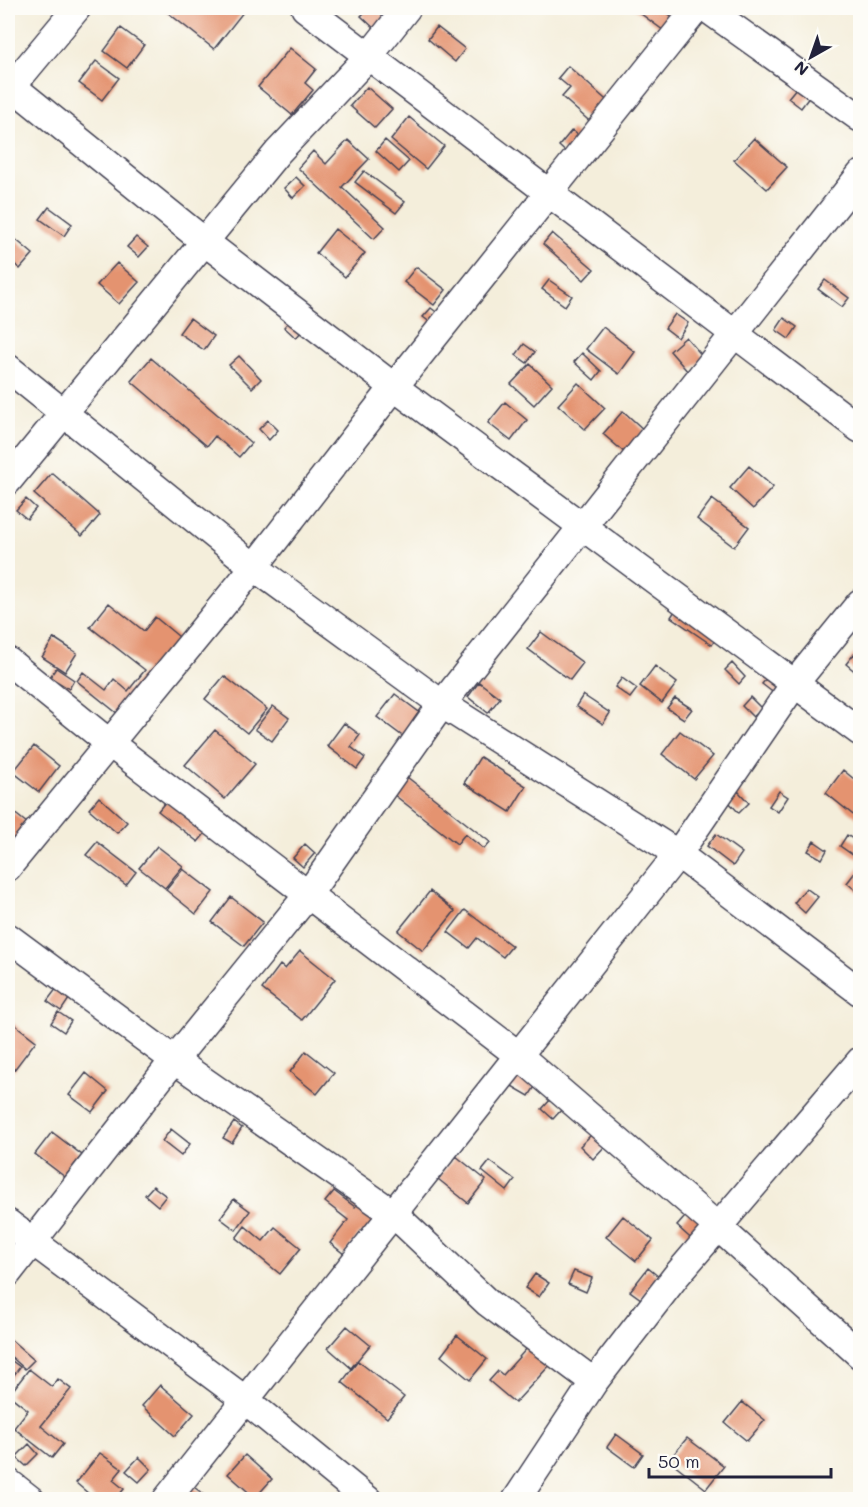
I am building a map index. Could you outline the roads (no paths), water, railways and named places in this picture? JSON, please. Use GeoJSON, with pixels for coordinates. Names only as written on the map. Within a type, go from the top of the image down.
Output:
{"type":"FeatureCollection","features":[{"type":"Feature","properties":{"kind":"street"},"geometry":{"type":"LineString","coordinates":[[77,8],[9,87],[394,387],[583,524],[861,732]]}},
{"type":"Feature","properties":{"kind":"street"},"geometry":{"type":"LineString","coordinates":[[305,8],[861,429]]}},
{"type":"Feature","properties":{"kind":"street"},"geometry":{"type":"LineString","coordinates":[[8,481],[278,152],[369,56],[407,8]]}},
{"type":"Feature","properties":{"kind":"street"},"geometry":{"type":"LineString","coordinates":[[8,867],[108,742],[254,567],[394,387],[697,8]]}},
{"type":"Feature","properties":{"kind":"street"},"geometry":{"type":"LineString","coordinates":[[706,8],[861,117]]}},
{"type":"Feature","properties":{"kind":"street"},"geometry":{"type":"LineString","coordinates":[[8,1273],[174,1060],[307,896],[442,704],[861,175]]}},
{"type":"Feature","properties":{"kind":"street"},"geometry":{"type":"LineString","coordinates":[[8,368],[254,567],[442,704],[678,854],[861,992]]}},
{"type":"Feature","properties":{"kind":"street"},"geometry":{"type":"LineString","coordinates":[[166,1500],[244,1399],[394,1214],[517,1054],[678,854],[795,683],[861,603]]}},
{"type":"Feature","properties":{"kind":"street"},"geometry":{"type":"LineString","coordinates":[[8,661],[108,742],[307,896],[517,1054],[717,1226],[861,1355]]}},
{"type":"Feature","properties":{"kind":"street"},"geometry":{"type":"LineString","coordinates":[[8,937],[174,1060],[394,1214],[489,1303],[594,1382]]}},
{"type":"Feature","properties":{"kind":"street"},"geometry":{"type":"LineString","coordinates":[[516,1500],[594,1382],[676,1276],[861,1061]]}},
{"type":"Feature","properties":{"kind":"street"},"geometry":{"type":"LineString","coordinates":[[8,1223],[244,1399],[368,1500]]}},
{"type":"Feature","properties":{"kind":"street"},"geometry":{"type":"LineString","coordinates":[[8,1482],[31,1500]]}}]}
